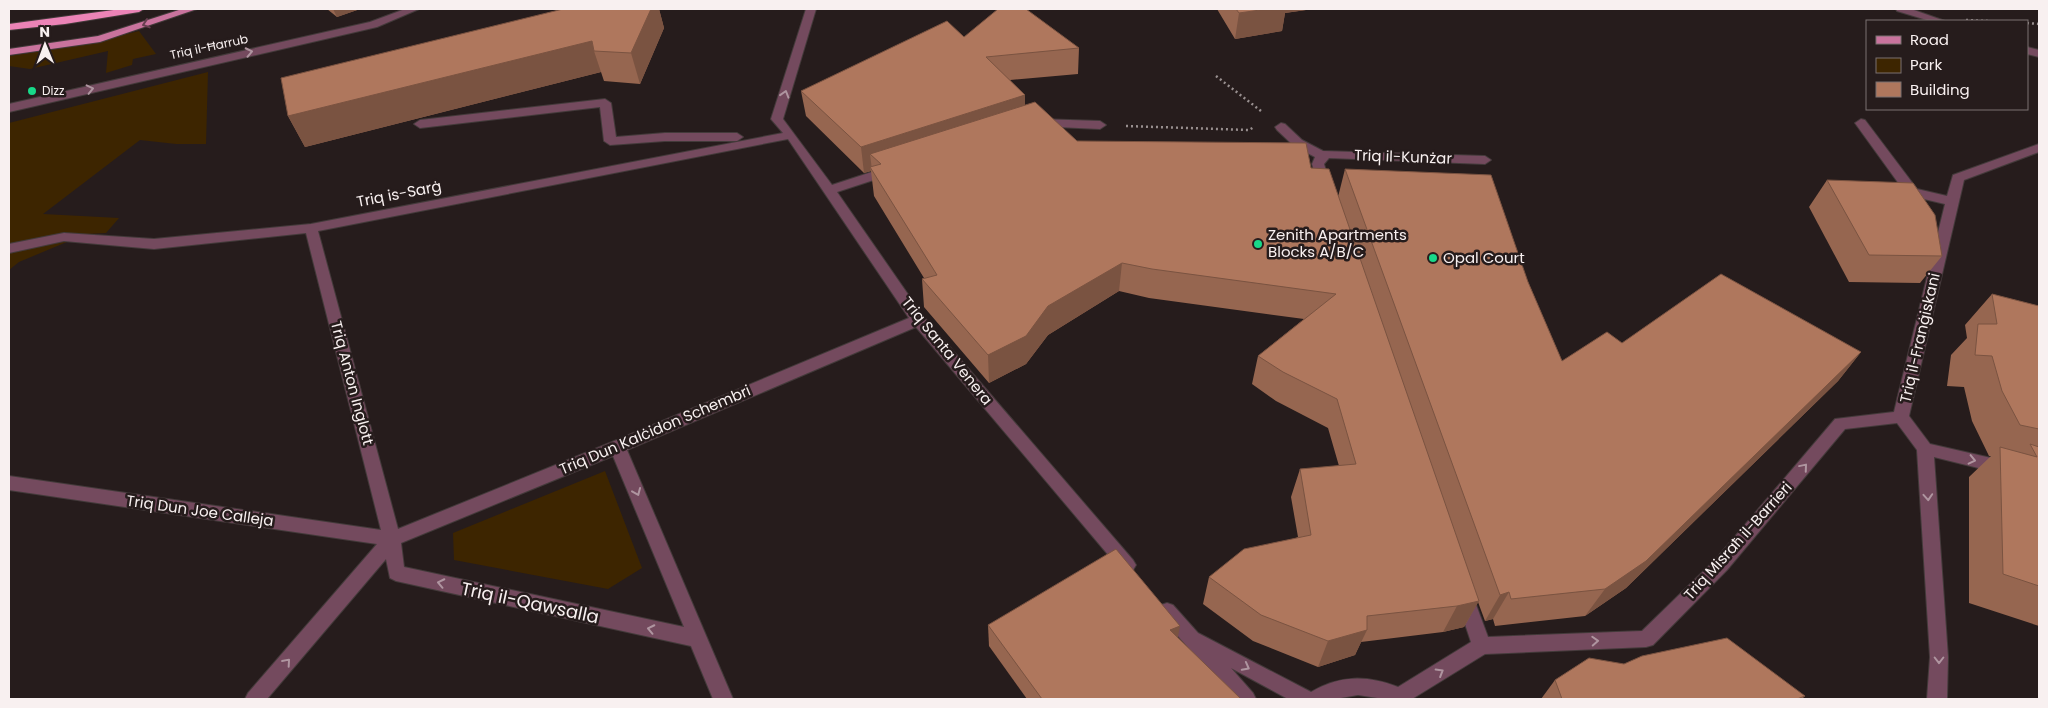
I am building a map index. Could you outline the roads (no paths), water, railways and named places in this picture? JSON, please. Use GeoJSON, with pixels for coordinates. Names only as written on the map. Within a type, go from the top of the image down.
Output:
{"type":"FeatureCollection","features":[{"type":"Feature","properties":{"kind":"highway"},"geometry":{"type":"LineString","coordinates":[[9,27],[65,21],[139,9]]}},
{"type":"Feature","properties":{"kind":"main road"},"geometry":{"type":"LineString","coordinates":[[9,52],[100,39],[192,9]]}},
{"type":"Feature","properties":{"kind":"street","name":"Triq il-Ħarrub"},"geometry":{"type":"LineString","coordinates":[[9,108],[373,25],[414,9]]}},
{"type":"Feature","properties":{"kind":"street","name":"Triq Santa Venera"},"geometry":{"type":"LineString","coordinates":[[811,9],[777,119],[791,135],[830,190],[918,320],[1136,575]]}},
{"type":"Feature","properties":{"kind":"street"},"geometry":{"type":"LineString","coordinates":[[1901,9],[1937,20]]}},
{"type":"Feature","properties":{"kind":"street"},"geometry":{"type":"LineString","coordinates":[[420,124],[605,103],[610,141],[665,137],[771,138]]}},
{"type":"Feature","properties":{"kind":"street"},"geometry":{"type":"LineString","coordinates":[[1027,126],[1036,123],[1100,124]]}},
{"type":"Feature","properties":{"kind":"street"},"geometry":{"type":"LineString","coordinates":[[1861,123],[1912,192],[1953,202]]}},
{"type":"Feature","properties":{"kind":"street"},"geometry":{"type":"LineString","coordinates":[[1281,127],[1298,143],[1321,158],[1319,170],[1328,198]]}},
{"type":"Feature","properties":{"kind":"street","name":"Triq is-Sarġ"},"geometry":{"type":"LineString","coordinates":[[9,248],[64,237],[154,244],[311,228],[791,135]]}},
{"type":"Feature","properties":{"kind":"street","name":"Triq il-Franġiskani"},"geometry":{"type":"LineString","coordinates":[[1925,449],[1901,417],[1958,178],[2039,148]]}},
{"type":"Feature","properties":{"kind":"street","name":"Triq il-Kunżar"},"geometry":{"type":"LineString","coordinates":[[1302,158],[1321,158],[1327,154],[1485,160]]}},
{"type":"Feature","properties":{"kind":"street"},"geometry":{"type":"LineString","coordinates":[[830,190],[905,166]]}},
{"type":"Feature","properties":{"kind":"street","name":"Triq Anton Inglott"},"geometry":{"type":"LineString","coordinates":[[311,228],[392,539]]}},
{"type":"Feature","properties":{"kind":"street","name":"Triq Dun Kalċidon Schembri"},"geometry":{"type":"LineString","coordinates":[[392,539],[618,447],[918,320]]}},
{"type":"Feature","properties":{"kind":"street","name":"Triq Misraħ il-Barrieri"},"geometry":{"type":"LineString","coordinates":[[1400,698],[1482,646],[1646,639],[1721,565],[1841,423],[1901,417]]}},
{"type":"Feature","properties":{"kind":"street"},"geometry":{"type":"LineString","coordinates":[[618,447],[723,699]]}},
{"type":"Feature","properties":{"kind":"street"},"geometry":{"type":"LineString","coordinates":[[1937,699],[1939,657],[1925,449],[2039,476]]}},
{"type":"Feature","properties":{"kind":"street","name":"Triq Dun Joe Calleja"},"geometry":{"type":"LineString","coordinates":[[9,483],[392,539]]}},
{"type":"Feature","properties":{"kind":"street"},"geometry":{"type":"LineString","coordinates":[[255,699],[392,539]]}},
{"type":"Feature","properties":{"kind":"street","name":"Triq il-Qawsalla"},"geometry":{"type":"LineString","coordinates":[[392,539],[396,573],[699,639]]}},
{"type":"Feature","properties":{"kind":"street"},"geometry":{"type":"LineString","coordinates":[[1460,581],[1482,646]]}},
{"type":"Feature","properties":{"kind":"street"},"geometry":{"type":"LineString","coordinates":[[1156,598],[1246,699]]}},
{"type":"Feature","properties":{"kind":"street"},"geometry":{"type":"LineString","coordinates":[[1188,636],[1306,699]]}},
{"type":"Feature","properties":{"kind":"street"},"geometry":{"type":"LineString","coordinates":[[1316,699],[1329,690],[1351,686],[1375,688],[1400,698]]}},
{"type":"Feature","properties":{"kind":"place","name":"Dizz"},"geometry":{"type":"Point","coordinates":[32,91]}},
{"type":"Feature","properties":{"kind":"place","name":"Zenith Apartments Blocks A/B/C"},"geometry":{"type":"Point","coordinates":[1258,244]}},
{"type":"Feature","properties":{"kind":"place","name":"Opal Court"},"geometry":{"type":"Point","coordinates":[1433,258]}}]}
